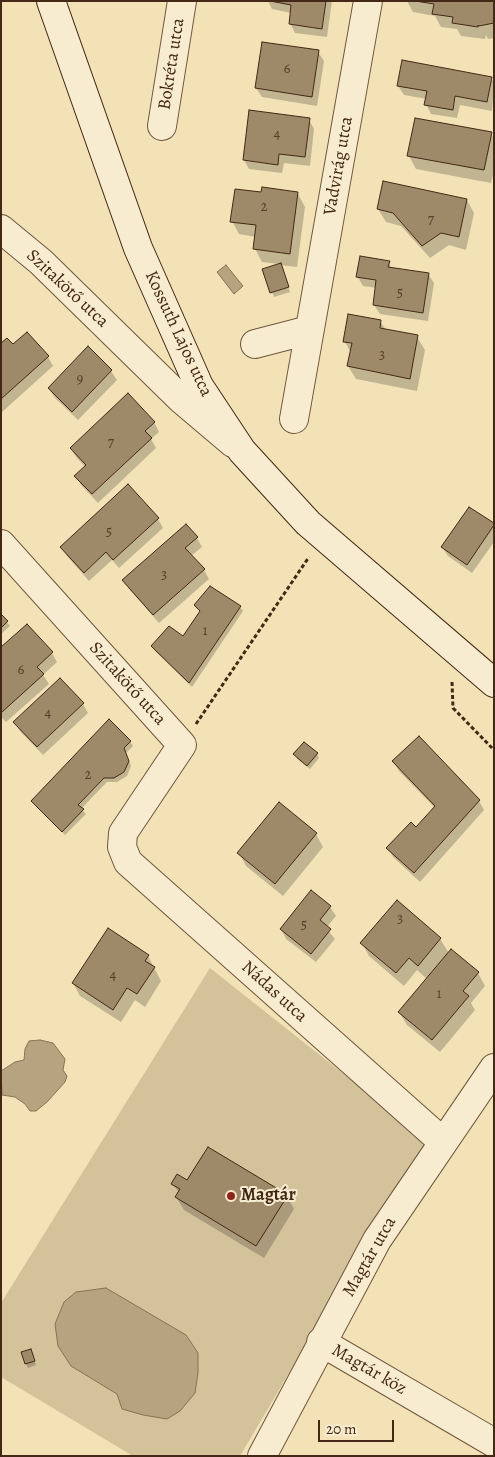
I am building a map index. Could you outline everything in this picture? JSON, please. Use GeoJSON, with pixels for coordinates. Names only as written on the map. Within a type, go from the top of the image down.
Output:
{"type":"FeatureCollection","features":[{"type":"Feature","properties":{"kind":"street","name":"Kossuth Lajos utca"},"geometry":{"type":"LineString","coordinates":[[50,1],[138,248],[199,386],[242,451],[308,523],[494,683]]}},
{"type":"Feature","properties":{"kind":"street","name":"Bokréta utca"},"geometry":{"type":"LineString","coordinates":[[162,126],[182,1]]}},
{"type":"Feature","properties":{"kind":"street","name":"Vadvirág utca"},"geometry":{"type":"LineString","coordinates":[[294,419],[368,1]]}},
{"type":"Feature","properties":{"kind":"street","name":"Szitakötő utca"},"geometry":{"type":"LineString","coordinates":[[1,229],[41,262],[181,399],[242,451]]}},
{"type":"Feature","properties":{"kind":"street"},"geometry":{"type":"LineString","coordinates":[[255,344],[310,330]]}},
{"type":"Feature","properties":{"kind":"street","name":"Szitakötő utca"},"geometry":{"type":"LineString","coordinates":[[1,544],[182,745]]}},
{"type":"Feature","properties":{"kind":"street","name":"Nádas utca"},"geometry":{"type":"LineString","coordinates":[[182,745],[123,833],[122,847],[128,862],[443,1142]]}},
{"type":"Feature","properties":{"kind":"street","name":"Magtár utca"},"geometry":{"type":"LineString","coordinates":[[262,1456],[377,1240],[494,1068]]}},
{"type":"Feature","properties":{"kind":"street","name":"Magtár köz"},"geometry":{"type":"LineString","coordinates":[[322,1342],[494,1443]]}},
{"type":"Feature","properties":{"kind":"path"},"geometry":{"type":"LineString","coordinates":[[182,745],[309,557]]}},
{"type":"Feature","properties":{"kind":"shaded area"},"geometry":{"type":"Polygon","coordinates":[[[226,265],[243,286],[234,294],[217,272],[226,265]]]}},
{"type":"Feature","properties":{"kind":"shaded area"},"geometry":{"type":"Polygon","coordinates":[[[210,968],[427,1140],[240,1456],[133,1456],[1,1377],[1,1303],[210,968]]]}},
{"type":"Feature","properties":{"kind":"shaded area"},"geometry":{"type":"Polygon","coordinates":[[[40,1040],[53,1043],[65,1059],[63,1070],[67,1076],[65,1082],[47,1102],[36,1111],[30,1111],[25,1104],[15,1097],[2,1095],[1,1071],[15,1062],[24,1060],[25,1049],[29,1041],[40,1040]]]}},
{"type":"Feature","properties":{"kind":"shaded area"},"geometry":{"type":"Polygon","coordinates":[[[106,1288],[186,1335],[198,1353],[195,1393],[180,1411],[167,1419],[122,1409],[117,1394],[71,1366],[58,1346],[55,1324],[64,1302],[76,1292],[106,1288]]]}},
{"type":"Feature","properties":{"kind":"building"},"geometry":{"type":"Polygon","coordinates":[[[270,1],[326,1],[322,29],[289,24],[291,5],[270,1]]]}},
{"type":"Feature","properties":{"kind":"building"},"geometry":{"type":"Polygon","coordinates":[[[415,1],[494,1],[494,23],[478,25],[478,27],[452,23],[453,17],[432,14],[434,4],[415,1]]]}},
{"type":"Feature","properties":{"kind":"building"},"geometry":{"type":"Polygon","coordinates":[[[262,42],[319,50],[312,97],[255,88],[262,42]]]}},
{"type":"Feature","properties":{"kind":"building"},"geometry":{"type":"Polygon","coordinates":[[[402,60],[492,77],[487,102],[455,96],[453,110],[424,105],[427,91],[397,86],[402,60]]]}},
{"type":"Feature","properties":{"kind":"building"},"geometry":{"type":"Polygon","coordinates":[[[249,110],[310,118],[305,157],[279,154],[278,165],[243,160],[249,110]]]}},
{"type":"Feature","properties":{"kind":"building"},"geometry":{"type":"Polygon","coordinates":[[[415,118],[492,132],[484,170],[407,156],[415,118]]]}},
{"type":"Feature","properties":{"kind":"building"},"geometry":{"type":"Polygon","coordinates":[[[383,181],[467,199],[459,237],[441,233],[422,246],[393,213],[377,209],[383,181]]]}},
{"type":"Feature","properties":{"kind":"building"},"geometry":{"type":"Polygon","coordinates":[[[262,187],[298,192],[290,254],[253,249],[256,225],[230,222],[235,189],[261,192],[262,187]]]}},
{"type":"Feature","properties":{"kind":"building"},"geometry":{"type":"Polygon","coordinates":[[[360,256],[390,261],[388,267],[429,273],[423,313],[373,305],[376,280],[356,277],[360,256]]]}},
{"type":"Feature","properties":{"kind":"building"},"geometry":{"type":"Polygon","coordinates":[[[281,263],[289,287],[270,293],[262,269],[281,263]]]}},
{"type":"Feature","properties":{"kind":"building"},"geometry":{"type":"Polygon","coordinates":[[[348,314],[381,320],[380,328],[418,335],[410,379],[347,366],[352,343],[343,342],[348,314]]]}},
{"type":"Feature","properties":{"kind":"building"},"geometry":{"type":"Polygon","coordinates":[[[27,332],[49,356],[1,399],[1,343],[7,338],[13,344],[27,332]]]}},
{"type":"Feature","properties":{"kind":"building"},"geometry":{"type":"Polygon","coordinates":[[[88,346],[112,370],[72,412],[48,388],[88,346]]]}},
{"type":"Feature","properties":{"kind":"building"},"geometry":{"type":"Polygon","coordinates":[[[128,393],[155,422],[145,431],[152,438],[92,494],[74,476],[86,465],[70,448],[128,393]]]}},
{"type":"Feature","properties":{"kind":"building"},"geometry":{"type":"Polygon","coordinates":[[[128,484],[159,518],[113,560],[106,552],[84,573],[60,547],[128,484]]]}},
{"type":"Feature","properties":{"kind":"building"},"geometry":{"type":"Polygon","coordinates":[[[469,507],[494,523],[494,525],[467,565],[441,547],[469,507]]]}},
{"type":"Feature","properties":{"kind":"building"},"geometry":{"type":"Polygon","coordinates":[[[186,524],[198,537],[185,548],[205,569],[153,615],[122,580],[186,524]]]}},
{"type":"Feature","properties":{"kind":"building"},"geometry":{"type":"Polygon","coordinates":[[[210,586],[241,606],[189,683],[151,646],[169,626],[183,636],[200,611],[194,605],[210,586]]]}},
{"type":"Feature","properties":{"kind":"building"},"geometry":{"type":"Polygon","coordinates":[[[1,614],[8,621],[1,628],[1,614]]]}},
{"type":"Feature","properties":{"kind":"building"},"geometry":{"type":"Polygon","coordinates":[[[27,624],[53,652],[37,667],[44,674],[1,713],[1,647],[27,624]]]}},
{"type":"Feature","properties":{"kind":"building"},"geometry":{"type":"Polygon","coordinates":[[[60,678],[84,703],[37,747],[13,722],[60,678]]]}},
{"type":"Feature","properties":{"kind":"building"},"geometry":{"type":"Polygon","coordinates":[[[109,719],[131,741],[124,748],[129,761],[124,772],[114,778],[104,778],[78,805],[84,809],[62,832],[31,801],[109,719]]]}},
{"type":"Feature","properties":{"kind":"building"},"geometry":{"type":"Polygon","coordinates":[[[419,736],[480,800],[414,873],[386,848],[411,822],[416,827],[435,806],[392,761],[419,736]]]}},
{"type":"Feature","properties":{"kind":"building"},"geometry":{"type":"Polygon","coordinates":[[[304,742],[318,753],[307,766],[293,754],[304,742]]]}},
{"type":"Feature","properties":{"kind":"building"},"geometry":{"type":"Polygon","coordinates":[[[279,802],[317,833],[275,884],[237,853],[279,802]]]}},
{"type":"Feature","properties":{"kind":"building"},"geometry":{"type":"Polygon","coordinates":[[[311,890],[331,906],[320,920],[331,929],[311,954],[280,929],[311,890]]]}},
{"type":"Feature","properties":{"kind":"building"},"geometry":{"type":"Polygon","coordinates":[[[397,900],[441,938],[418,966],[409,958],[396,973],[360,943],[397,900]]]}},
{"type":"Feature","properties":{"kind":"building"},"geometry":{"type":"Polygon","coordinates":[[[108,928],[149,955],[145,961],[155,967],[137,994],[127,988],[113,1010],[72,983],[108,928]]]}},
{"type":"Feature","properties":{"kind":"building"},"geometry":{"type":"Polygon","coordinates":[[[451,949],[479,972],[463,991],[469,996],[432,1040],[398,1012],[451,949]]]}},
{"type":"Feature","properties":{"kind":"building","name":"Magtár"},"geometry":{"type":"Polygon","coordinates":[[[208,1147],[288,1195],[256,1246],[175,1197],[180,1189],[171,1184],[177,1174],[187,1180],[208,1147]]]}},
{"type":"Feature","properties":{"kind":"building"},"geometry":{"type":"Polygon","coordinates":[[[31,1349],[35,1361],[25,1364],[21,1352],[31,1349]]]}},
{"type":"Feature","properties":{"kind":"place","name":"Magtár"},"geometry":{"type":"Point","coordinates":[231,1196]}}]}
